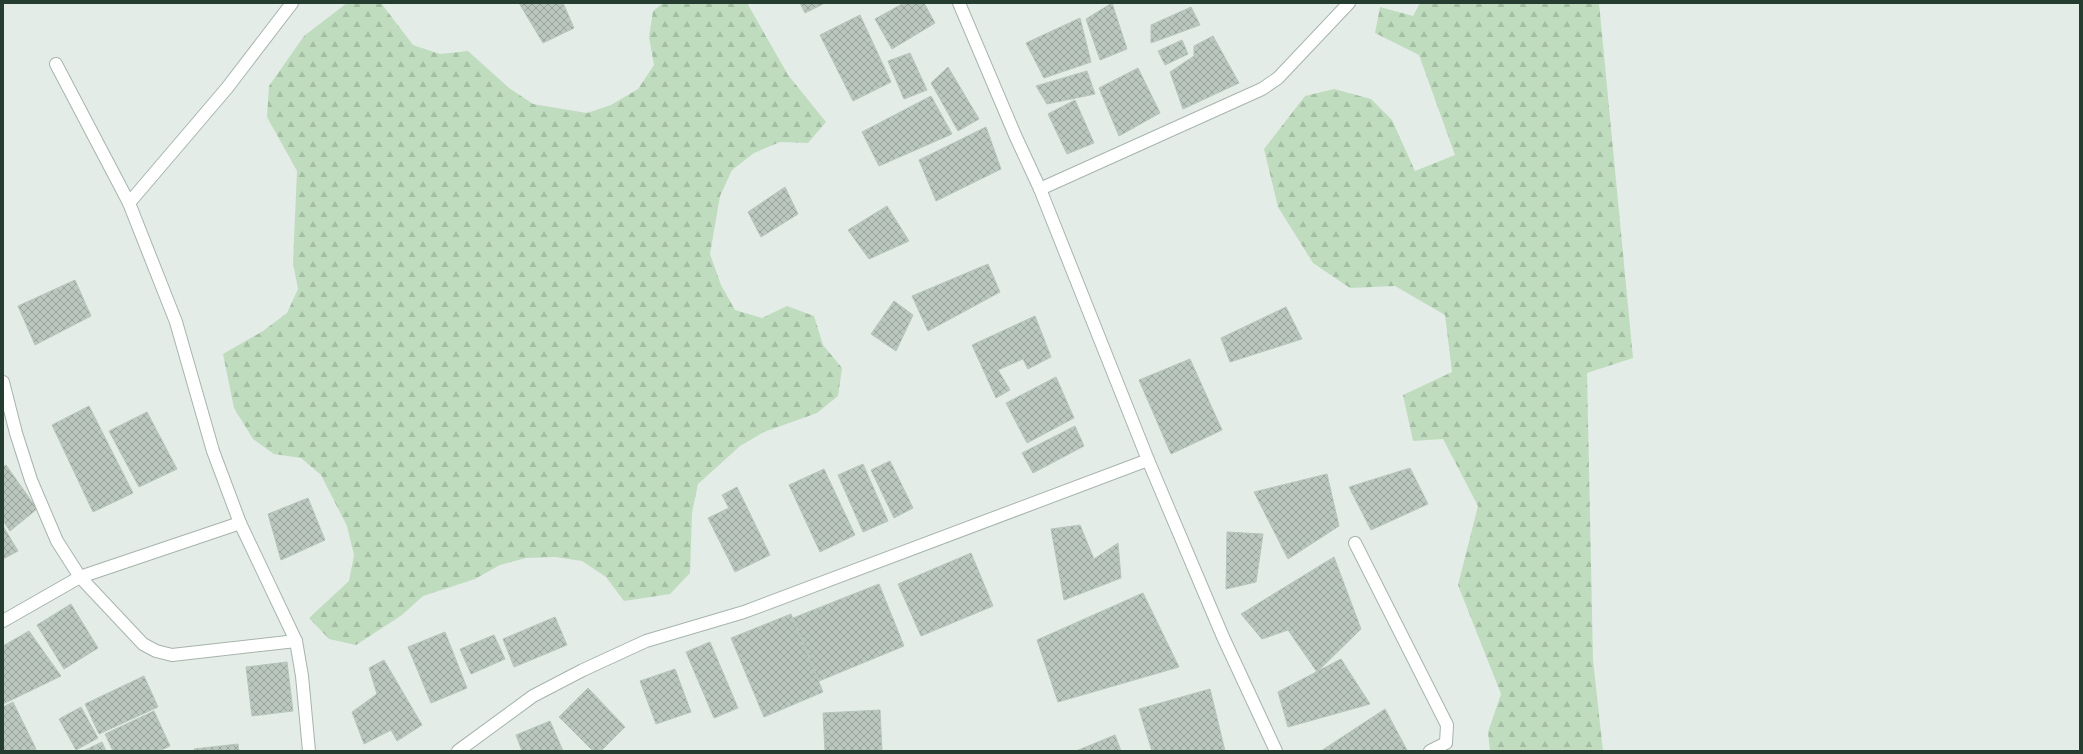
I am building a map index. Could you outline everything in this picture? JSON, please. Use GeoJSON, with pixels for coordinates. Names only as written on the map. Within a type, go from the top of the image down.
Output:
{"type":"FeatureCollection","features":[{"type":"Feature","properties":{"kind":"street"},"geometry":{"type":"LineString","coordinates":[[129,203],[227,88],[292,3]]}},
{"type":"Feature","properties":{"kind":"street"},"geometry":{"type":"LineString","coordinates":[[959,3],[1015,135],[1040,189],[1148,460],[1222,637],[1276,751]]}},
{"type":"Feature","properties":{"kind":"street"},"geometry":{"type":"LineString","coordinates":[[1040,189],[1262,89],[1278,78],[1349,3]]}},
{"type":"Feature","properties":{"kind":"street"},"geometry":{"type":"LineString","coordinates":[[56,64],[129,203],[176,322],[212,451],[240,523],[296,641],[302,676],[309,751]]}},
{"type":"Feature","properties":{"kind":"street"},"geometry":{"type":"LineString","coordinates":[[3,382],[16,433],[32,480],[57,541],[80,576],[143,644],[156,651],[172,655],[296,641]]}},
{"type":"Feature","properties":{"kind":"street"},"geometry":{"type":"LineString","coordinates":[[458,751],[533,696],[582,670],[646,641],[744,612],[1148,460]]}},
{"type":"Feature","properties":{"kind":"street"},"geometry":{"type":"LineString","coordinates":[[3,621],[80,576],[240,523]]}},
{"type":"Feature","properties":{"kind":"street"},"geometry":{"type":"LineString","coordinates":[[1355,543],[1446,725],[1446,743],[1430,751]]}},
{"type":"Feature","properties":{"kind":"green space"},"geometry":{"type":"Polygon","coordinates":[[[347,3],[381,3],[413,45],[440,54],[468,51],[509,88],[533,104],[587,113],[611,105],[638,89],[654,65],[649,37],[653,11],[663,3],[747,3],[788,75],[826,122],[808,143],[780,142],[754,153],[732,170],[720,196],[710,254],[721,285],[735,310],[762,318],[787,306],[814,316],[823,345],[842,368],[838,396],[817,413],[764,432],[740,446],[698,484],[692,513],[690,573],[670,594],[624,601],[606,577],[582,561],[555,557],[526,558],[500,565],[475,579],[423,596],[402,615],[356,645],[329,639],[309,618],[349,581],[354,555],[347,526],[321,475],[301,458],[274,454],[253,439],[234,408],[223,354],[263,331],[287,313],[298,289],[293,263],[297,171],[267,117],[269,86],[304,36],[347,3]]]}},
{"type":"Feature","properties":{"kind":"green space"},"geometry":{"type":"Polygon","coordinates":[[[1420,3],[1599,3],[1633,358],[1587,373],[1593,660],[1603,751],[1490,751],[1488,732],[1501,694],[1458,585],[1478,506],[1443,439],[1413,441],[1403,395],[1452,372],[1445,315],[1395,286],[1350,288],[1313,263],[1278,207],[1264,149],[1305,96],[1334,89],[1371,99],[1392,120],[1415,171],[1455,155],[1419,55],[1375,33],[1380,7],[1413,16],[1420,3]]]}},
{"type":"Feature","properties":{"kind":"building"},"geometry":{"type":"Polygon","coordinates":[[[519,3],[563,3],[574,28],[543,43],[519,3]]]}},
{"type":"Feature","properties":{"kind":"building"},"geometry":{"type":"Polygon","coordinates":[[[800,3],[825,3],[805,13],[800,3]]]}},
{"type":"Feature","properties":{"kind":"building"},"geometry":{"type":"Polygon","coordinates":[[[904,3],[924,3],[935,23],[892,49],[875,19],[904,3]]]}},
{"type":"Feature","properties":{"kind":"building"},"geometry":{"type":"Polygon","coordinates":[[[1112,3],[1127,49],[1100,60],[1086,19],[1112,3]]]}},
{"type":"Feature","properties":{"kind":"building"},"geometry":{"type":"Polygon","coordinates":[[[1191,7],[1200,25],[1151,43],[1151,25],[1191,7]]]}},
{"type":"Feature","properties":{"kind":"building"},"geometry":{"type":"Polygon","coordinates":[[[860,15],[891,82],[853,101],[820,35],[860,15]]]}},
{"type":"Feature","properties":{"kind":"building"},"geometry":{"type":"Polygon","coordinates":[[[1080,18],[1091,62],[1044,78],[1026,43],[1080,18]]]}},
{"type":"Feature","properties":{"kind":"building"},"geometry":{"type":"Polygon","coordinates":[[[1213,36],[1239,83],[1183,109],[1170,72],[1194,56],[1194,46],[1213,36]]]}},
{"type":"Feature","properties":{"kind":"building"},"geometry":{"type":"Polygon","coordinates":[[[1182,40],[1188,54],[1165,65],[1158,51],[1182,40]]]}},
{"type":"Feature","properties":{"kind":"building"},"geometry":{"type":"Polygon","coordinates":[[[910,53],[927,90],[904,99],[888,61],[910,53]]]}},
{"type":"Feature","properties":{"kind":"building"},"geometry":{"type":"Polygon","coordinates":[[[948,67],[979,119],[958,131],[931,83],[948,67]]]}},
{"type":"Feature","properties":{"kind":"building"},"geometry":{"type":"Polygon","coordinates":[[[1138,68],[1160,113],[1119,136],[1099,88],[1138,68]]]}},
{"type":"Feature","properties":{"kind":"building"},"geometry":{"type":"Polygon","coordinates":[[[1087,71],[1095,94],[1047,104],[1036,86],[1087,71]]]}},
{"type":"Feature","properties":{"kind":"building"},"geometry":{"type":"Polygon","coordinates":[[[931,96],[952,134],[879,166],[862,132],[931,96]]]}},
{"type":"Feature","properties":{"kind":"building"},"geometry":{"type":"Polygon","coordinates":[[[1075,100],[1094,143],[1067,154],[1048,114],[1075,100]]]}},
{"type":"Feature","properties":{"kind":"building"},"geometry":{"type":"Polygon","coordinates":[[[986,127],[1001,169],[936,201],[919,160],[986,127]]]}},
{"type":"Feature","properties":{"kind":"building"},"geometry":{"type":"Polygon","coordinates":[[[785,187],[798,214],[761,237],[748,212],[785,187]]]}},
{"type":"Feature","properties":{"kind":"building"},"geometry":{"type":"Polygon","coordinates":[[[887,206],[909,241],[869,259],[848,230],[887,206]]]}},
{"type":"Feature","properties":{"kind":"building"},"geometry":{"type":"Polygon","coordinates":[[[988,264],[1000,292],[928,331],[912,296],[988,264]]]}},
{"type":"Feature","properties":{"kind":"building"},"geometry":{"type":"Polygon","coordinates":[[[75,280],[91,316],[35,345],[18,306],[75,280]]]}},
{"type":"Feature","properties":{"kind":"building"},"geometry":{"type":"Polygon","coordinates":[[[894,301],[913,315],[896,351],[871,334],[894,301]]]}},
{"type":"Feature","properties":{"kind":"building"},"geometry":{"type":"Polygon","coordinates":[[[1286,307],[1302,339],[1230,362],[1221,338],[1286,307]]]}},
{"type":"Feature","properties":{"kind":"building"},"geometry":{"type":"Polygon","coordinates":[[[1035,316],[1051,357],[1028,369],[1023,359],[998,370],[1010,390],[996,398],[972,345],[1035,316]]]}},
{"type":"Feature","properties":{"kind":"building"},"geometry":{"type":"Polygon","coordinates":[[[1190,359],[1222,430],[1171,454],[1139,380],[1190,359]]]}},
{"type":"Feature","properties":{"kind":"building"},"geometry":{"type":"Polygon","coordinates":[[[1056,377],[1074,418],[1027,443],[1006,403],[1056,377]]]}},
{"type":"Feature","properties":{"kind":"building"},"geometry":{"type":"Polygon","coordinates":[[[89,406],[133,493],[93,512],[52,425],[89,406]]]}},
{"type":"Feature","properties":{"kind":"building"},"geometry":{"type":"Polygon","coordinates":[[[147,412],[177,469],[139,487],[109,431],[147,412]]]}},
{"type":"Feature","properties":{"kind":"building"},"geometry":{"type":"Polygon","coordinates":[[[1075,426],[1084,446],[1033,473],[1022,453],[1075,426]]]}},
{"type":"Feature","properties":{"kind":"building"},"geometry":{"type":"Polygon","coordinates":[[[890,461],[913,508],[894,518],[871,470],[890,461]]]}},
{"type":"Feature","properties":{"kind":"building"},"geometry":{"type":"Polygon","coordinates":[[[863,464],[888,521],[863,532],[838,475],[863,464]]]}},
{"type":"Feature","properties":{"kind":"building"},"geometry":{"type":"Polygon","coordinates":[[[6,465],[37,509],[10,531],[3,521],[3,467],[6,465]]]}},
{"type":"Feature","properties":{"kind":"building"},"geometry":{"type":"Polygon","coordinates":[[[1410,468],[1428,504],[1371,530],[1349,487],[1410,468]]]}},
{"type":"Feature","properties":{"kind":"building"},"geometry":{"type":"Polygon","coordinates":[[[824,469],[855,535],[820,552],[789,485],[824,469]]]}},
{"type":"Feature","properties":{"kind":"building"},"geometry":{"type":"Polygon","coordinates":[[[1327,474],[1339,526],[1288,559],[1254,492],[1327,474]]]}},
{"type":"Feature","properties":{"kind":"building"},"geometry":{"type":"Polygon","coordinates":[[[737,487],[770,555],[735,572],[708,518],[729,508],[722,495],[737,487]]]}},
{"type":"Feature","properties":{"kind":"building"},"geometry":{"type":"Polygon","coordinates":[[[308,498],[325,540],[281,560],[268,514],[308,498]]]}},
{"type":"Feature","properties":{"kind":"building"},"geometry":{"type":"Polygon","coordinates":[[[1080,525],[1094,559],[1118,543],[1121,578],[1064,600],[1051,529],[1080,525]]]}},
{"type":"Feature","properties":{"kind":"building"},"geometry":{"type":"Polygon","coordinates":[[[3,526],[18,551],[3,559],[3,526]]]}},
{"type":"Feature","properties":{"kind":"building"},"geometry":{"type":"Polygon","coordinates":[[[1227,532],[1263,534],[1256,582],[1226,589],[1227,532]]]}},
{"type":"Feature","properties":{"kind":"building"},"geometry":{"type":"Polygon","coordinates":[[[971,553],[993,606],[921,636],[898,584],[971,553]]]}},
{"type":"Feature","properties":{"kind":"building"},"geometry":{"type":"Polygon","coordinates":[[[1334,557],[1361,629],[1317,672],[1288,630],[1262,639],[1241,614],[1334,557]]]}},
{"type":"Feature","properties":{"kind":"building"},"geometry":{"type":"Polygon","coordinates":[[[879,584],[904,646],[819,681],[793,618],[879,584]]]}},
{"type":"Feature","properties":{"kind":"building"},"geometry":{"type":"Polygon","coordinates":[[[1143,593],[1179,667],[1058,702],[1037,640],[1143,593]]]}},
{"type":"Feature","properties":{"kind":"building"},"geometry":{"type":"Polygon","coordinates":[[[71,604],[98,648],[64,669],[37,625],[71,604]]]}},
{"type":"Feature","properties":{"kind":"building"},"geometry":{"type":"Polygon","coordinates":[[[791,614],[823,692],[764,717],[731,638],[791,614]]]}},
{"type":"Feature","properties":{"kind":"building"},"geometry":{"type":"Polygon","coordinates":[[[555,617],[567,645],[514,667],[503,639],[555,617]]]}},
{"type":"Feature","properties":{"kind":"building"},"geometry":{"type":"Polygon","coordinates":[[[29,631],[61,676],[3,704],[3,646],[29,631]]]}},
{"type":"Feature","properties":{"kind":"building"},"geometry":{"type":"Polygon","coordinates":[[[445,632],[467,688],[431,703],[408,647],[445,632]]]}},
{"type":"Feature","properties":{"kind":"building"},"geometry":{"type":"Polygon","coordinates":[[[494,635],[505,659],[471,674],[460,649],[494,635]]]}},
{"type":"Feature","properties":{"kind":"building"},"geometry":{"type":"Polygon","coordinates":[[[710,642],[738,708],[714,718],[686,652],[710,642]]]}},
{"type":"Feature","properties":{"kind":"building"},"geometry":{"type":"Polygon","coordinates":[[[1341,659],[1370,704],[1288,727],[1278,692],[1341,659]]]}},
{"type":"Feature","properties":{"kind":"building"},"geometry":{"type":"Polygon","coordinates":[[[384,660],[422,725],[397,741],[391,730],[364,744],[352,712],[377,694],[369,668],[384,660]]]}},
{"type":"Feature","properties":{"kind":"building"},"geometry":{"type":"Polygon","coordinates":[[[287,662],[293,711],[252,716],[246,667],[287,662]]]}},
{"type":"Feature","properties":{"kind":"building"},"geometry":{"type":"Polygon","coordinates":[[[675,669],[691,712],[656,724],[640,681],[675,669]]]}},
{"type":"Feature","properties":{"kind":"building"},"geometry":{"type":"Polygon","coordinates":[[[144,676],[158,707],[99,734],[85,704],[144,676]]]}},
{"type":"Feature","properties":{"kind":"building"},"geometry":{"type":"Polygon","coordinates":[[[588,688],[625,727],[601,751],[593,751],[559,717],[588,688]]]}},
{"type":"Feature","properties":{"kind":"building"},"geometry":{"type":"Polygon","coordinates":[[[1210,689],[1225,751],[1152,751],[1139,709],[1210,689]]]}},
{"type":"Feature","properties":{"kind":"building"},"geometry":{"type":"Polygon","coordinates":[[[13,702],[36,749],[32,751],[3,751],[3,707],[13,702]]]}},
{"type":"Feature","properties":{"kind":"building"},"geometry":{"type":"Polygon","coordinates":[[[81,707],[98,738],[76,750],[59,719],[81,707]]]}},
{"type":"Feature","properties":{"kind":"building"},"geometry":{"type":"Polygon","coordinates":[[[1385,709],[1407,750],[1321,751],[1385,709]]]}},
{"type":"Feature","properties":{"kind":"building"},"geometry":{"type":"Polygon","coordinates":[[[880,710],[882,751],[825,751],[823,713],[880,710]]]}},
{"type":"Feature","properties":{"kind":"building"},"geometry":{"type":"Polygon","coordinates":[[[154,711],[170,746],[159,751],[113,751],[105,734],[154,711]]]}},
{"type":"Feature","properties":{"kind":"building"},"geometry":{"type":"Polygon","coordinates":[[[550,721],[563,751],[522,751],[516,735],[550,721]]]}},
{"type":"Feature","properties":{"kind":"building"},"geometry":{"type":"Polygon","coordinates":[[[1115,735],[1121,751],[1076,751],[1115,735]]]}},
{"type":"Feature","properties":{"kind":"building"},"geometry":{"type":"Polygon","coordinates":[[[102,742],[106,751],[83,751],[102,742]]]}},
{"type":"Feature","properties":{"kind":"building"},"geometry":{"type":"Polygon","coordinates":[[[238,744],[239,751],[195,751],[194,749],[238,744]]]}}]}
